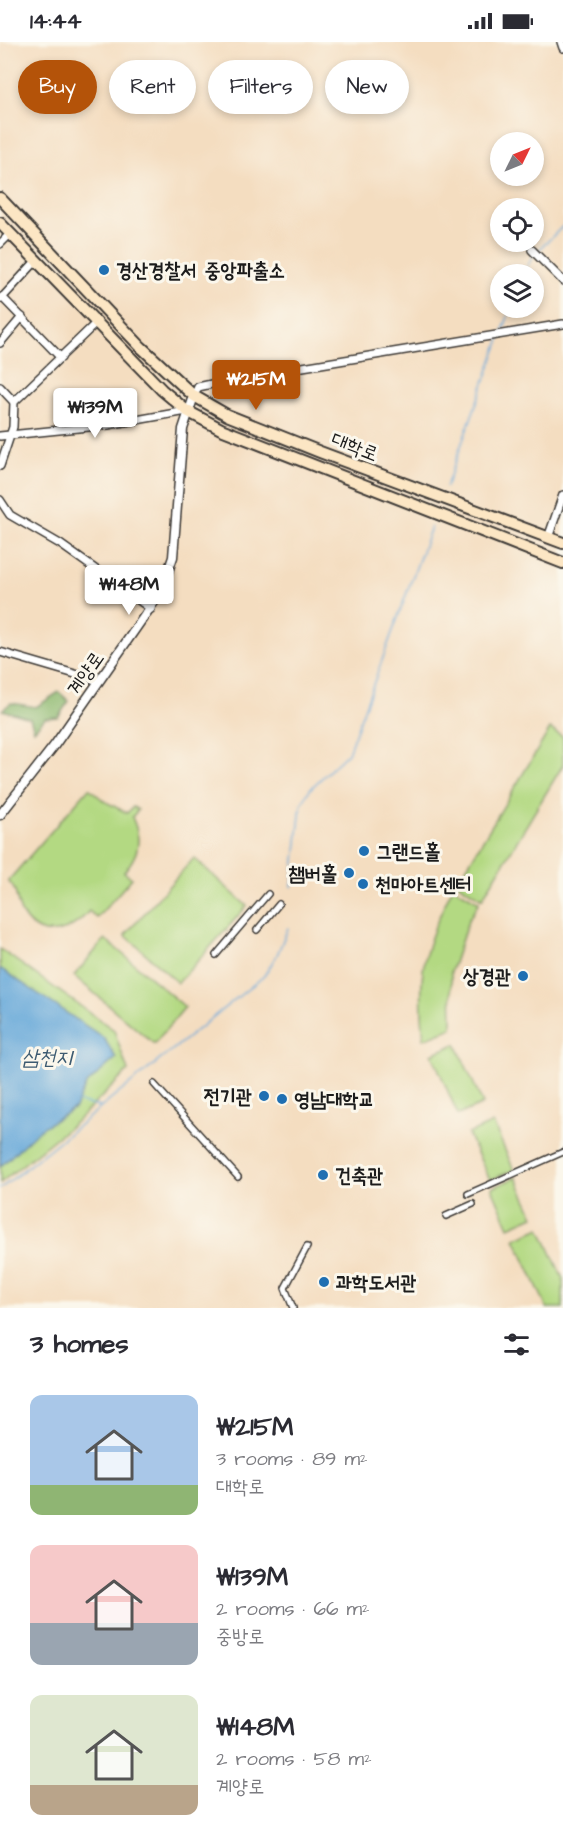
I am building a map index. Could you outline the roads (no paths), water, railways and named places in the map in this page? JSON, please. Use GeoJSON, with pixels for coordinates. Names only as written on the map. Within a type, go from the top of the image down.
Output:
{"type":"FeatureCollection","features":[{"type":"Feature","properties":{"kind":"main road","name":"대학로"},"geometry":{"type":"LineString","coordinates":[[0,198],[141,347],[194,396],[227,415],[563,543]]}},
{"type":"Feature","properties":{"kind":"main road"},"geometry":{"type":"LineString","coordinates":[[0,223],[164,392],[188,411],[221,429],[563,563]]}},
{"type":"Feature","properties":{"kind":"street"},"geometry":{"type":"LineString","coordinates":[[561,42],[563,48]]}},
{"type":"Feature","properties":{"kind":"street"},"geometry":{"type":"LineString","coordinates":[[0,244],[10,234]]}},
{"type":"Feature","properties":{"kind":"street"},"geometry":{"type":"LineString","coordinates":[[534,252],[563,281]]}},
{"type":"Feature","properties":{"kind":"street"},"geometry":{"type":"LineString","coordinates":[[36,261],[1,298],[60,358]]}},
{"type":"Feature","properties":{"kind":"street"},"geometry":{"type":"LineString","coordinates":[[0,343],[22,317]]}},
{"type":"Feature","properties":{"kind":"street"},"geometry":{"type":"LineString","coordinates":[[0,466],[13,427],[14,402],[96,323]]}},
{"type":"Feature","properties":{"kind":"street"},"geometry":{"type":"LineString","coordinates":[[194,396],[198,387],[212,384],[499,333],[563,324]]}},
{"type":"Feature","properties":{"kind":"street"},"geometry":{"type":"LineString","coordinates":[[0,387],[14,402]]}},
{"type":"Feature","properties":{"kind":"street","name":"계양로"},"geometry":{"type":"LineString","coordinates":[[0,815],[29,780],[151,609],[167,578],[173,557],[183,429],[194,396]]}},
{"type":"Feature","properties":{"kind":"street"},"geometry":{"type":"LineString","coordinates":[[0,436],[108,425],[188,411]]}},
{"type":"Feature","properties":{"kind":"street"},"geometry":{"type":"LineString","coordinates":[[548,538],[563,495]]}},
{"type":"Feature","properties":{"kind":"street"},"geometry":{"type":"LineString","coordinates":[[0,500],[10,515],[60,544],[151,609]]}},
{"type":"Feature","properties":{"kind":"street"},"geometry":{"type":"LineString","coordinates":[[0,652],[99,681]]}},
{"type":"Feature","properties":{"kind":"street"},"geometry":{"type":"LineString","coordinates":[[216,955],[268,894]]}},
{"type":"Feature","properties":{"kind":"street"},"geometry":{"type":"LineString","coordinates":[[257,930],[279,904]]}},
{"type":"Feature","properties":{"kind":"street"},"geometry":{"type":"LineString","coordinates":[[154,1084],[238,1177]]}},
{"type":"Feature","properties":{"kind":"street"},"geometry":{"type":"LineString","coordinates":[[468,1194],[563,1152]]}},
{"type":"Feature","properties":{"kind":"street"},"geometry":{"type":"LineString","coordinates":[[446,1216],[472,1204]]}},
{"type":"Feature","properties":{"kind":"street"},"geometry":{"type":"LineString","coordinates":[[294,1308],[285,1288],[308,1247]]}},
{"type":"Feature","properties":{"kind":"water","name":"삼천지"},"geometry":{"type":"Polygon","coordinates":[[[0,968],[104,1038],[116,1058],[86,1085],[75,1108],[40,1129],[0,1167],[0,968]]]}},
{"type":"Feature","properties":{"kind":"waterway"},"geometry":{"type":"LineString","coordinates":[[544,245],[563,226]]}},
{"type":"Feature","properties":{"kind":"waterway"},"geometry":{"type":"LineString","coordinates":[[528,264],[534,254]]}},
{"type":"Feature","properties":{"kind":"waterway"},"geometry":{"type":"LineString","coordinates":[[503,331],[508,318]]}},
{"type":"Feature","properties":{"kind":"waterway"},"geometry":{"type":"LineString","coordinates":[[446,487],[501,336]]}},
{"type":"Feature","properties":{"kind":"waterway"},"geometry":{"type":"LineString","coordinates":[[292,887],[301,806],[310,789],[348,753],[431,527]]}},
{"type":"Feature","properties":{"kind":"waterway"},"geometry":{"type":"LineString","coordinates":[[0,1189],[264,976],[277,955],[288,928]]}},
{"type":"Feature","properties":{"kind":"waterway"},"geometry":{"type":"LineString","coordinates":[[78,1102],[100,1107]]}},
{"type":"Feature","properties":{"kind":"place","name":"경산경찰서 중앙파출소"},"geometry":{"type":"Point","coordinates":[104,270]}},
{"type":"Feature","properties":{"kind":"place","name":"그랜드홀"},"geometry":{"type":"Point","coordinates":[364,851]}},
{"type":"Feature","properties":{"kind":"place","name":"챔버홀"},"geometry":{"type":"Point","coordinates":[349,873]}},
{"type":"Feature","properties":{"kind":"place","name":"천마아트센터"},"geometry":{"type":"Point","coordinates":[363,884]}},
{"type":"Feature","properties":{"kind":"place","name":"상경관"},"geometry":{"type":"Point","coordinates":[523,976]}},
{"type":"Feature","properties":{"kind":"place","name":"전기관"},"geometry":{"type":"Point","coordinates":[264,1096]}},
{"type":"Feature","properties":{"kind":"place","name":"영남대학교"},"geometry":{"type":"Point","coordinates":[282,1099]}},
{"type":"Feature","properties":{"kind":"place","name":"건축관"},"geometry":{"type":"Point","coordinates":[323,1175]}},
{"type":"Feature","properties":{"kind":"place","name":"과학도서관"},"geometry":{"type":"Point","coordinates":[324,1282]}}]}
